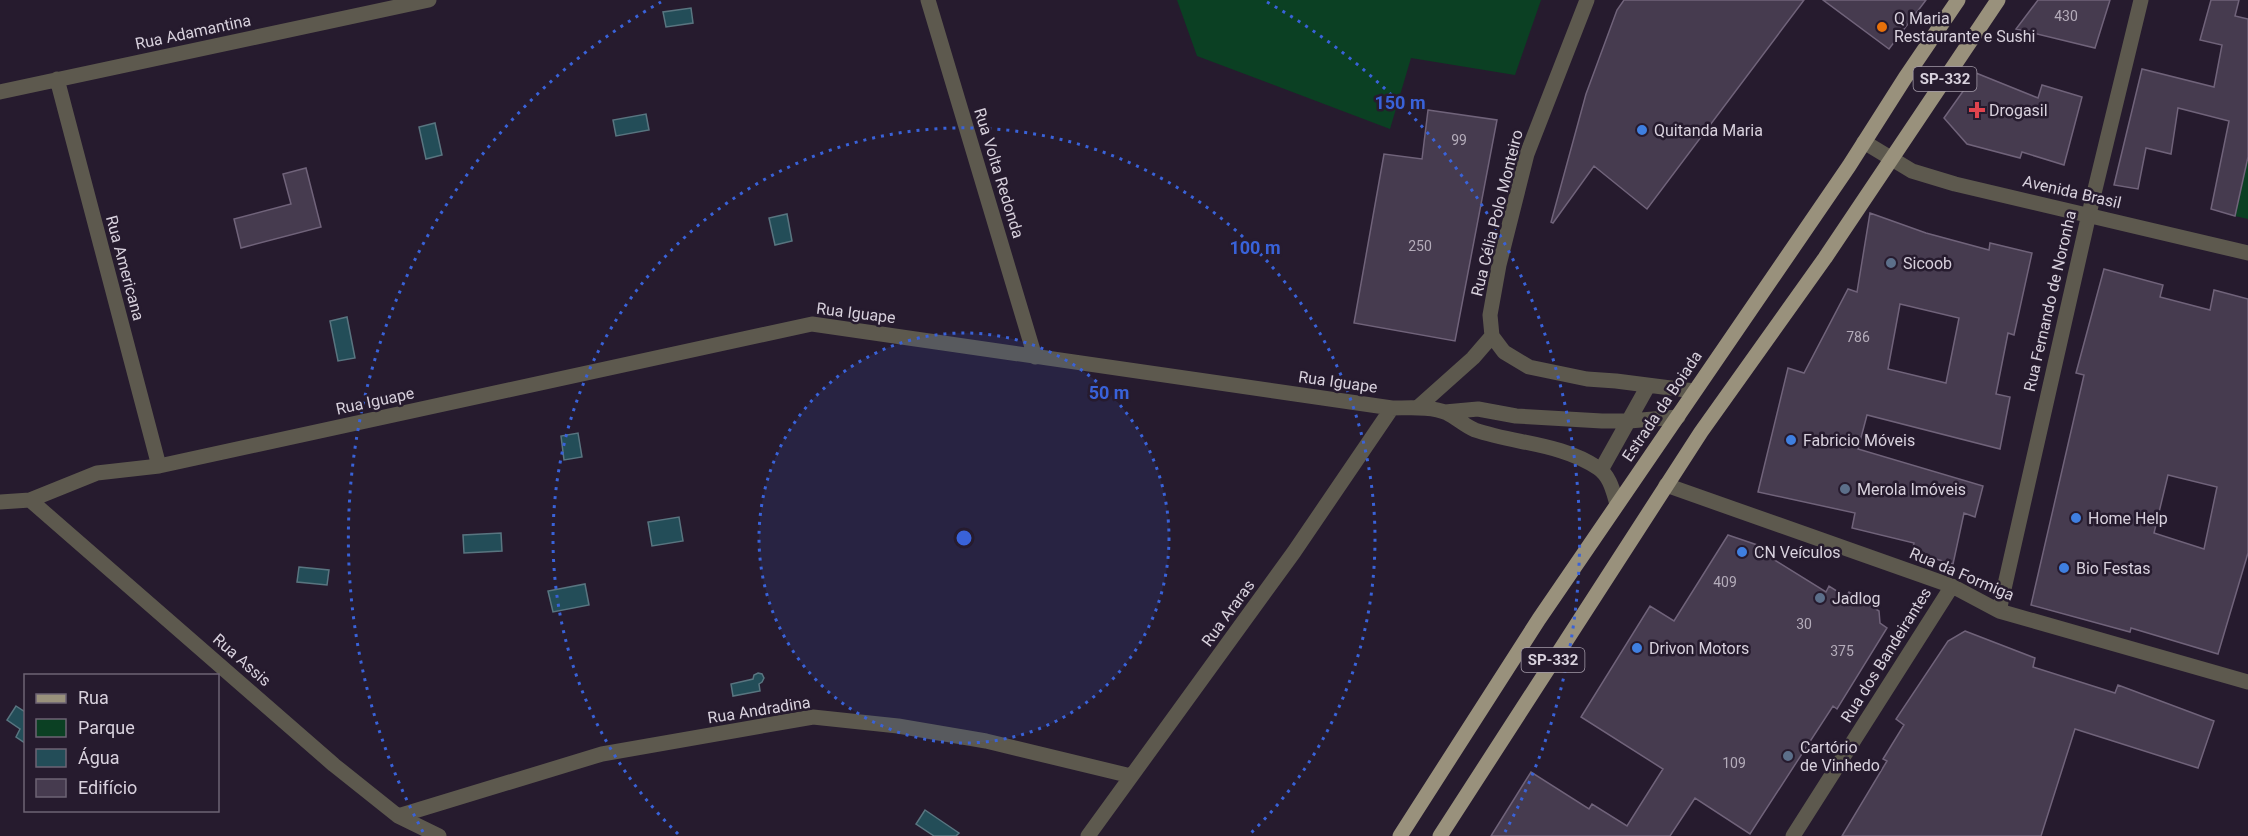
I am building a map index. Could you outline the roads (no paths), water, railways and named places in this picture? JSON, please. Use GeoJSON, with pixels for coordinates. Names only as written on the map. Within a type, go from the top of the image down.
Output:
{"type":"FeatureCollection","features":[{"type":"Feature","properties":{"kind":"main road","name":"Estrada da Boiada"},"geometry":{"type":"LineString","coordinates":[[1400,836],[1539,619],[1678,417],[1958,0]]}},
{"type":"Feature","properties":{"kind":"main road","name":"SP-332"},"geometry":{"type":"LineString","coordinates":[[1440,836],[1701,432],[1825,258],[1998,0]]}},
{"type":"Feature","properties":{"kind":"street","name":"Rua Adamantina"},"geometry":{"type":"LineString","coordinates":[[0,92],[429,0]]}},
{"type":"Feature","properties":{"kind":"street","name":"Rua Volta Redonda"},"geometry":{"type":"LineString","coordinates":[[928,0],[1035,357]]}},
{"type":"Feature","properties":{"kind":"street","name":"Rua Célia Polo Monteiro"},"geometry":{"type":"LineString","coordinates":[[1492,336],[1490,315],[1499,265],[1527,154],[1587,0]]}},
{"type":"Feature","properties":{"kind":"street","name":"Rua Fernando de Noronha"},"geometry":{"type":"LineString","coordinates":[[1999,611],[2089,214],[2141,0]]}},
{"type":"Feature","properties":{"kind":"street","name":"Rua Americana"},"geometry":{"type":"LineString","coordinates":[[57,79],[159,466]]}},
{"type":"Feature","properties":{"kind":"street","name":"Avenida Brasil"},"geometry":{"type":"LineString","coordinates":[[1864,142],[1912,171],[1955,184],[2248,253]]}},
{"type":"Feature","properties":{"kind":"street","name":"Rua Iguape"},"geometry":{"type":"LineString","coordinates":[[0,502],[30,500],[97,473],[159,466],[812,324],[1392,408],[1417,408],[1445,412],[1473,429],[1554,447],[1601,470]]}},
{"type":"Feature","properties":{"kind":"street"},"geometry":{"type":"LineString","coordinates":[[1417,408],[1473,358],[1492,336],[1504,352],[1529,367],[1587,379],[1694,391]]}},
{"type":"Feature","properties":{"kind":"street"},"geometry":{"type":"LineString","coordinates":[[1617,504],[1611,483],[1601,470],[1648,386]]}},
{"type":"Feature","properties":{"kind":"street","name":"Rua Araras"},"geometry":{"type":"LineString","coordinates":[[1088,836],[1294,552],[1392,408]]}},
{"type":"Feature","properties":{"kind":"street"},"geometry":{"type":"LineString","coordinates":[[1445,412],[1478,409],[1516,416],[1629,421],[1678,417]]}},
{"type":"Feature","properties":{"kind":"street","name":"Rua da Formiga"},"geometry":{"type":"LineString","coordinates":[[1666,485],[1952,586],[1999,611],[2248,682]]}},
{"type":"Feature","properties":{"kind":"street","name":"Rua Assis"},"geometry":{"type":"LineString","coordinates":[[30,500],[334,765],[398,816],[439,836]]}},
{"type":"Feature","properties":{"kind":"street","name":"Rua dos Bandeirantes"},"geometry":{"type":"LineString","coordinates":[[1793,836],[1952,586]]}},
{"type":"Feature","properties":{"kind":"street","name":"Rua Andradina"},"geometry":{"type":"LineString","coordinates":[[398,816],[602,754],[813,717],[898,726],[987,741],[1131,776]]}},
{"type":"Feature","properties":{"kind":"water"},"geometry":{"type":"Polygon","coordinates":[[[691,8],[693,23],[666,27],[663,12],[691,8]]]}},
{"type":"Feature","properties":{"kind":"water"},"geometry":{"type":"Polygon","coordinates":[[[646,114],[649,130],[616,136],[613,120],[646,114]]]}},
{"type":"Feature","properties":{"kind":"water"},"geometry":{"type":"Polygon","coordinates":[[[435,123],[442,155],[426,159],[419,127],[435,123]]]}},
{"type":"Feature","properties":{"kind":"water"},"geometry":{"type":"Polygon","coordinates":[[[787,214],[792,241],[775,245],[769,218],[787,214]]]}},
{"type":"Feature","properties":{"kind":"water"},"geometry":{"type":"Polygon","coordinates":[[[347,317],[355,358],[338,361],[330,321],[347,317]]]}},
{"type":"Feature","properties":{"kind":"water"},"geometry":{"type":"Polygon","coordinates":[[[578,433],[582,457],[564,460],[561,436],[578,433]]]}},
{"type":"Feature","properties":{"kind":"water"},"geometry":{"type":"Polygon","coordinates":[[[679,517],[683,541],[652,546],[648,522],[679,517]]]}},
{"type":"Feature","properties":{"kind":"water"},"geometry":{"type":"Polygon","coordinates":[[[501,533],[502,551],[464,553],[463,535],[501,533]]]}},
{"type":"Feature","properties":{"kind":"water"},"geometry":{"type":"Polygon","coordinates":[[[299,567],[329,570],[327,585],[297,582],[299,567]]]}},
{"type":"Feature","properties":{"kind":"water"},"geometry":{"type":"Polygon","coordinates":[[[585,584],[589,605],[553,612],[548,591],[585,584]]]}},
{"type":"Feature","properties":{"kind":"water"},"geometry":{"type":"Polygon","coordinates":[[[758,673],[764,678],[759,684],[760,691],[733,696],[731,684],[753,679],[758,673]]]}},
{"type":"Feature","properties":{"kind":"water"},"geometry":{"type":"Polygon","coordinates":[[[16,706],[24,711],[24,742],[16,737],[20,729],[7,720],[16,706]]]}},
{"type":"Feature","properties":{"kind":"water"},"geometry":{"type":"Polygon","coordinates":[[[925,810],[959,833],[956,836],[934,836],[916,824],[925,810]]]}},
{"type":"Feature","properties":{"kind":"place","name":"Q Maria Restaurante e Sushi"},"geometry":{"type":"Point","coordinates":[1882,27]}},
{"type":"Feature","properties":{"kind":"place","name":"Drogasil"},"geometry":{"type":"Point","coordinates":[1977,110]}},
{"type":"Feature","properties":{"kind":"place","name":"Quitanda Maria"},"geometry":{"type":"Point","coordinates":[1642,130]}},
{"type":"Feature","properties":{"kind":"place","name":"Sicoob"},"geometry":{"type":"Point","coordinates":[1891,263]}},
{"type":"Feature","properties":{"kind":"place","name":"Fabricio Móveis"},"geometry":{"type":"Point","coordinates":[1791,440]}},
{"type":"Feature","properties":{"kind":"place","name":"Merola Imóveis"},"geometry":{"type":"Point","coordinates":[1845,489]}},
{"type":"Feature","properties":{"kind":"place","name":"Home Help"},"geometry":{"type":"Point","coordinates":[2076,518]}},
{"type":"Feature","properties":{"kind":"place","name":"CN Veículos"},"geometry":{"type":"Point","coordinates":[1742,552]}},
{"type":"Feature","properties":{"kind":"place","name":"Bio Festas"},"geometry":{"type":"Point","coordinates":[2064,568]}},
{"type":"Feature","properties":{"kind":"place","name":"Jadlog"},"geometry":{"type":"Point","coordinates":[1820,598]}},
{"type":"Feature","properties":{"kind":"place","name":"Drivon Motors"},"geometry":{"type":"Point","coordinates":[1637,648]}},
{"type":"Feature","properties":{"kind":"place","name":"Cartório de Vinhedo"},"geometry":{"type":"Point","coordinates":[1788,756]}}]}
